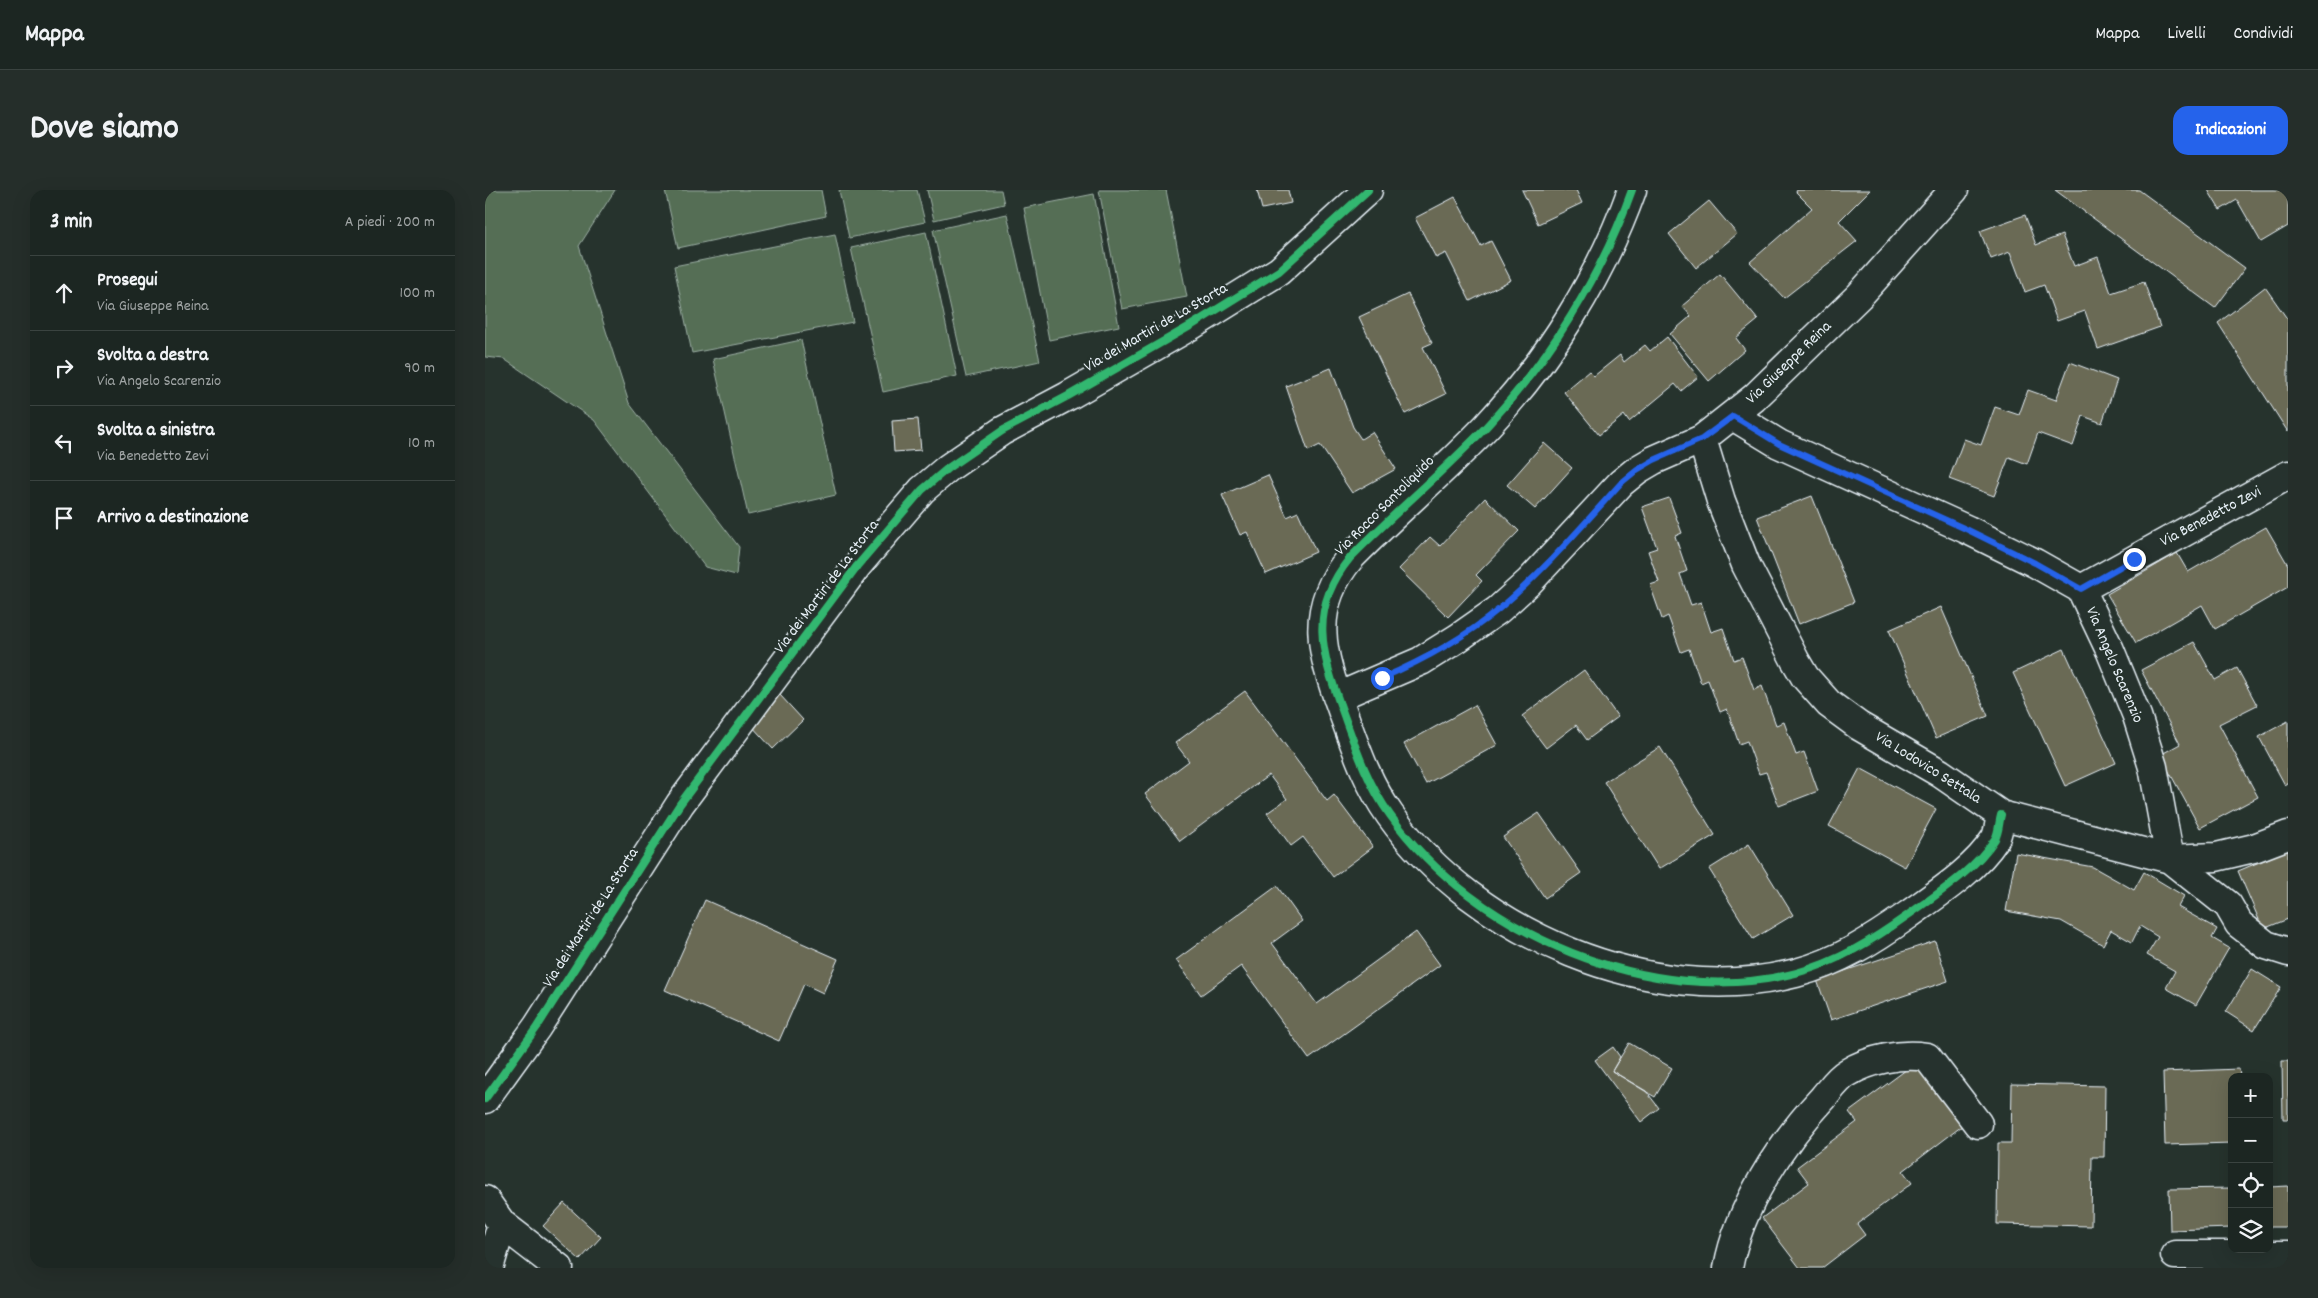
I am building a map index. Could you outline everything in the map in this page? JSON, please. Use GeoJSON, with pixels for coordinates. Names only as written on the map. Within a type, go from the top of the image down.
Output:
{"type":"FeatureCollection","features":[{"type":"Feature","properties":{"kind":"street","name":"Via dei Martiri de La Storta"},"geometry":{"type":"LineString","coordinates":[[485,1099],[537,1027],[680,804],[857,566],[922,490],[948,468],[1002,431],[1068,396],[1192,325],[1279,271],[1368,190]]}},
{"type":"Feature","properties":{"kind":"street","name":"Via Rocco Santoliquido"},"geometry":{"type":"LineString","coordinates":[[1632,190],[1609,247],[1586,291],[1530,375],[1485,428],[1350,558],[1333,582],[1323,606],[1322,630],[1337,697],[1371,784],[1399,828],[1440,869],[1486,906],[1545,940],[1591,960],[1640,974],[1691,981],[1745,981],[1797,972],[1841,957],[1882,934],[1960,875],[1996,837],[2001,814]]}},
{"type":"Feature","properties":{"kind":"street","name":"Via Giuseppe Reina"},"geometry":{"type":"LineString","coordinates":[[1337,697],[1421,661],[1490,616],[1529,582],[1621,483],[1637,470],[1702,439],[1754,398],[1859,296],[1954,190]]}},
{"type":"Feature","properties":{"kind":"street","name":"Via Angelo Scarenzio"},"geometry":{"type":"LineString","coordinates":[[1733,416],[1779,444],[1960,526],[2035,563],[2081,589],[2111,650],[2137,716],[2153,767],[2170,859]]}},
{"type":"Feature","properties":{"kind":"street","name":"Via Lodovico Settala"},"geometry":{"type":"LineString","coordinates":[[1702,439],[1721,502],[1746,565],[1778,630],[1805,677],[1829,704],[1859,726],[1940,773],[2001,814],[2170,859],[2228,905],[2239,924],[2266,945],[2288,952]]}},
{"type":"Feature","properties":{"kind":"street","name":"Via Benedetto Zevi"},"geometry":{"type":"LineString","coordinates":[[2081,589],[2288,475]]}},
{"type":"Feature","properties":{"kind":"street"},"geometry":{"type":"LineString","coordinates":[[2170,859],[2216,856],[2255,848],[2288,836]]}},
{"type":"Feature","properties":{"kind":"street"},"geometry":{"type":"LineString","coordinates":[[1728,1268],[1733,1244],[1765,1176],[1799,1123],[1846,1074],[1872,1062],[1910,1054],[1927,1057],[1978,1124]]}},
{"type":"Feature","properties":{"kind":"street"},"geometry":{"type":"LineString","coordinates":[[485,1200],[502,1224],[559,1268]]}},
{"type":"Feature","properties":{"kind":"street"},"geometry":{"type":"LineString","coordinates":[[489,1268],[502,1224]]}},
{"type":"Feature","properties":{"kind":"street"},"geometry":{"type":"LineString","coordinates":[[2175,1255],[2288,1256]]}},
{"type":"Feature","properties":{"kind":"green space"},"geometry":{"type":"Polygon","coordinates":[[[485,190],[615,190],[579,246],[629,403],[739,547],[736,575],[705,567],[594,420],[504,359],[485,357],[485,190]]]}},
{"type":"Feature","properties":{"kind":"green space"},"geometry":{"type":"Polygon","coordinates":[[[665,190],[821,190],[826,216],[678,248],[665,190]]]}},
{"type":"Feature","properties":{"kind":"green space"},"geometry":{"type":"Polygon","coordinates":[[[839,190],[917,190],[925,222],[849,238],[839,190]]]}},
{"type":"Feature","properties":{"kind":"green space"},"geometry":{"type":"Polygon","coordinates":[[[927,190],[1001,190],[1004,204],[934,220],[927,190]]]}},
{"type":"Feature","properties":{"kind":"green space"},"geometry":{"type":"Polygon","coordinates":[[[1099,190],[1166,190],[1187,297],[1122,309],[1099,190]]]}},
{"type":"Feature","properties":{"kind":"green space"},"geometry":{"type":"Polygon","coordinates":[[[1094,194],[1119,326],[1049,340],[1024,208],[1094,194]]]}},
{"type":"Feature","properties":{"kind":"green space"},"geometry":{"type":"Polygon","coordinates":[[[1007,214],[1040,361],[966,377],[933,230],[1007,214]]]}},
{"type":"Feature","properties":{"kind":"green space"},"geometry":{"type":"Polygon","coordinates":[[[926,232],[957,376],[883,392],[851,248],[926,232]]]}},
{"type":"Feature","properties":{"kind":"green space"},"geometry":{"type":"Polygon","coordinates":[[[835,234],[853,322],[692,353],[674,266],[835,234]]]}},
{"type":"Feature","properties":{"kind":"green space"},"geometry":{"type":"Polygon","coordinates":[[[801,340],[836,495],[748,515],[713,359],[801,340]]]}},
{"type":"Feature","properties":{"kind":"building"},"geometry":{"type":"Polygon","coordinates":[[[1257,190],[1288,190],[1291,203],[1262,209],[1257,190]]]}},
{"type":"Feature","properties":{"kind":"building"},"geometry":{"type":"Polygon","coordinates":[[[1522,190],[1576,190],[1582,203],[1538,224],[1522,190]]]}},
{"type":"Feature","properties":{"kind":"building"},"geometry":{"type":"Polygon","coordinates":[[[1797,190],[1870,190],[1839,221],[1857,241],[1784,298],[1750,262],[1812,208],[1796,192],[1797,190]]]}},
{"type":"Feature","properties":{"kind":"building"},"geometry":{"type":"Polygon","coordinates":[[[2055,190],[2139,190],[2245,268],[2215,308],[2055,190]]]}},
{"type":"Feature","properties":{"kind":"building"},"geometry":{"type":"Polygon","coordinates":[[[2208,190],[2288,190],[2288,226],[2261,242],[2237,200],[2220,210],[2208,190]]]}},
{"type":"Feature","properties":{"kind":"building"},"geometry":{"type":"Polygon","coordinates":[[[1455,197],[1481,246],[1491,241],[1511,280],[1470,301],[1446,253],[1436,258],[1415,218],[1455,197]]]}},
{"type":"Feature","properties":{"kind":"building"},"geometry":{"type":"Polygon","coordinates":[[[1709,201],[1737,234],[1696,268],[1669,234],[1709,201]]]}},
{"type":"Feature","properties":{"kind":"building"},"geometry":{"type":"Polygon","coordinates":[[[2025,215],[2036,245],[2062,235],[2074,266],[2098,257],[2111,293],[2144,282],[2160,327],[2098,349],[2085,311],[2057,321],[2044,285],[2025,292],[2010,252],[1991,259],[1980,231],[2025,215]]]}},
{"type":"Feature","properties":{"kind":"building"},"geometry":{"type":"Polygon","coordinates":[[[1720,274],[1758,320],[1736,338],[1745,350],[1709,381],[1670,334],[1691,316],[1682,306],[1720,274]]]}},
{"type":"Feature","properties":{"kind":"building"},"geometry":{"type":"Polygon","coordinates":[[[2265,287],[2288,320],[2288,432],[2218,323],[2265,287]]]}},
{"type":"Feature","properties":{"kind":"building"},"geometry":{"type":"Polygon","coordinates":[[[1408,294],[1432,343],[1423,347],[1446,394],[1405,414],[1359,317],[1408,294]]]}},
{"type":"Feature","properties":{"kind":"building"},"geometry":{"type":"Polygon","coordinates":[[[1667,337],[1698,377],[1681,391],[1675,384],[1629,422],[1624,415],[1599,435],[1564,392],[1589,371],[1594,376],[1620,355],[1624,362],[1645,345],[1650,351],[1667,337]]]}},
{"type":"Feature","properties":{"kind":"building"},"geometry":{"type":"Polygon","coordinates":[[[2070,362],[2117,380],[2102,423],[2083,416],[2073,446],[2038,433],[2027,464],[2009,457],[1994,496],[1949,479],[1964,439],[1981,445],[1995,407],[2019,415],[2028,390],[2056,400],[2070,362]]]}},
{"type":"Feature","properties":{"kind":"building"},"geometry":{"type":"Polygon","coordinates":[[[1331,368],[1353,427],[1361,439],[1372,432],[1396,469],[1352,493],[1320,445],[1308,451],[1286,386],[1331,368]]]}},
{"type":"Feature","properties":{"kind":"building"},"geometry":{"type":"Polygon","coordinates":[[[918,419],[921,450],[894,452],[892,421],[918,419]]]}},
{"type":"Feature","properties":{"kind":"building"},"geometry":{"type":"Polygon","coordinates":[[[1544,443],[1572,468],[1535,509],[1507,485],[1544,443]]]}},
{"type":"Feature","properties":{"kind":"building"},"geometry":{"type":"Polygon","coordinates":[[[1268,475],[1287,517],[1298,512],[1316,552],[1266,574],[1247,532],[1240,535],[1222,495],[1268,475]]]}},
{"type":"Feature","properties":{"kind":"building"},"geometry":{"type":"Polygon","coordinates":[[[1812,496],[1854,602],[1799,624],[1757,517],[1812,496]]]}},
{"type":"Feature","properties":{"kind":"building"},"geometry":{"type":"Polygon","coordinates":[[[1485,498],[1519,531],[1476,575],[1482,581],[1448,617],[1399,569],[1430,537],[1440,546],[1485,498]]]}},
{"type":"Feature","properties":{"kind":"building"},"geometry":{"type":"Polygon","coordinates":[[[1669,498],[1682,533],[1675,536],[1687,571],[1680,574],[1691,605],[1701,602],[1711,632],[1723,628],[1734,660],[1742,657],[1754,690],[1762,686],[1776,725],[1784,722],[1796,755],[1804,752],[1818,791],[1779,806],[1766,772],[1759,774],[1747,741],[1739,744],[1727,709],[1720,712],[1708,680],[1701,683],[1689,649],[1681,652],[1668,616],[1662,619],[1650,585],[1659,582],[1648,551],[1657,548],[1642,507],[1669,498]]]}},
{"type":"Feature","properties":{"kind":"building"},"geometry":{"type":"Polygon","coordinates":[[[2266,527],[2288,565],[2288,587],[2215,629],[2202,605],[2136,643],[2107,594],[2177,553],[2188,572],[2266,527]]]}},
{"type":"Feature","properties":{"kind":"building"},"geometry":{"type":"Polygon","coordinates":[[[1941,607],[1988,716],[1936,738],[1889,630],[1941,607]]]}},
{"type":"Feature","properties":{"kind":"building"},"geometry":{"type":"Polygon","coordinates":[[[2194,642],[2215,680],[2237,668],[2257,705],[2219,724],[2258,797],[2200,828],[2160,755],[2180,744],[2141,670],[2194,642]]]}},
{"type":"Feature","properties":{"kind":"building"},"geometry":{"type":"Polygon","coordinates":[[[2064,649],[2116,763],[2065,786],[2013,673],[2064,649]]]}},
{"type":"Feature","properties":{"kind":"building"},"geometry":{"type":"Polygon","coordinates":[[[1584,670],[1618,717],[1587,740],[1576,725],[1546,748],[1522,716],[1584,670]]]}},
{"type":"Feature","properties":{"kind":"building"},"geometry":{"type":"Polygon","coordinates":[[[1245,691],[1327,801],[1334,795],[1373,847],[1333,877],[1303,837],[1291,846],[1267,813],[1287,799],[1269,775],[1180,841],[1145,794],[1189,761],[1175,743],[1245,691]]]}},
{"type":"Feature","properties":{"kind":"building"},"geometry":{"type":"Polygon","coordinates":[[[780,695],[803,720],[773,749],[750,724],[780,695]]]}},
{"type":"Feature","properties":{"kind":"building"},"geometry":{"type":"Polygon","coordinates":[[[1475,705],[1497,745],[1426,784],[1404,744],[1475,705]]]}},
{"type":"Feature","properties":{"kind":"building"},"geometry":{"type":"Polygon","coordinates":[[[2288,721],[2288,783],[2285,785],[2259,737],[2288,721]]]}},
{"type":"Feature","properties":{"kind":"building"},"geometry":{"type":"Polygon","coordinates":[[[1660,747],[1715,835],[1659,869],[1604,782],[1660,747]]]}},
{"type":"Feature","properties":{"kind":"building"},"geometry":{"type":"Polygon","coordinates":[[[1860,768],[1936,809],[1905,867],[1829,826],[1860,768]]]}},
{"type":"Feature","properties":{"kind":"building"},"geometry":{"type":"Polygon","coordinates":[[[1539,813],[1581,873],[1545,898],[1503,837],[1539,813]]]}},
{"type":"Feature","properties":{"kind":"building"},"geometry":{"type":"Polygon","coordinates":[[[1749,844],[1793,915],[1753,939],[1709,869],[1749,844]]]}},
{"type":"Feature","properties":{"kind":"building"},"geometry":{"type":"Polygon","coordinates":[[[2288,850],[2288,919],[2263,929],[2238,871],[2288,850]]]}},
{"type":"Feature","properties":{"kind":"building"},"geometry":{"type":"Polygon","coordinates":[[[2016,853],[2093,867],[2134,890],[2144,872],[2184,896],[2178,907],[2217,929],[2212,938],[2229,948],[2196,1005],[2166,988],[2175,971],[2147,955],[2158,937],[2140,926],[2132,942],[2111,930],[2103,945],[2061,921],[2006,911],[2016,853]]]}},
{"type":"Feature","properties":{"kind":"building"},"geometry":{"type":"Polygon","coordinates":[[[1277,886],[1302,921],[1272,943],[1317,1004],[1416,932],[1440,965],[1309,1059],[1241,966],[1201,995],[1176,960],[1277,886]]]}},
{"type":"Feature","properties":{"kind":"building"},"geometry":{"type":"Polygon","coordinates":[[[705,900],[838,959],[823,993],[804,984],[779,1041],[665,990],[705,900]]]}},
{"type":"Feature","properties":{"kind":"building"},"geometry":{"type":"Polygon","coordinates":[[[1935,941],[1948,981],[1831,1020],[1817,980],[1935,941]]]}},
{"type":"Feature","properties":{"kind":"building"},"geometry":{"type":"Polygon","coordinates":[[[2252,969],[2281,987],[2254,1030],[2226,1012],[2252,969]]]}},
{"type":"Feature","properties":{"kind":"building"},"geometry":{"type":"Polygon","coordinates":[[[1629,1043],[1672,1068],[1655,1097],[1612,1071],[1629,1043]]]}},
{"type":"Feature","properties":{"kind":"building"},"geometry":{"type":"Polygon","coordinates":[[[1613,1047],[1620,1057],[1612,1071],[1646,1091],[1659,1108],[1641,1122],[1595,1060],[1613,1047]]]}},
{"type":"Feature","properties":{"kind":"building"},"geometry":{"type":"Polygon","coordinates":[[[1918,1061],[1966,1123],[1903,1171],[1912,1183],[1857,1224],[1865,1235],[1822,1268],[1800,1268],[1762,1218],[1809,1183],[1797,1167],[1857,1122],[1849,1112],[1918,1061]]]}},
{"type":"Feature","properties":{"kind":"building"},"geometry":{"type":"Polygon","coordinates":[[[2282,1061],[2288,1061],[2288,1119],[2283,1119],[2282,1061]]]}},
{"type":"Feature","properties":{"kind":"building"},"geometry":{"type":"Polygon","coordinates":[[[2239,1069],[2240,1073],[2228,1073],[2228,1143],[2165,1145],[2163,1072],[2239,1069]]]}},
{"type":"Feature","properties":{"kind":"building"},"geometry":{"type":"Polygon","coordinates":[[[2012,1084],[2105,1086],[2104,1157],[2092,1157],[2091,1226],[1997,1224],[1998,1143],[2011,1143],[2012,1084]]]}},
{"type":"Feature","properties":{"kind":"building"},"geometry":{"type":"Polygon","coordinates":[[[2288,1186],[2288,1227],[2273,1227],[2273,1187],[2288,1186]]]}},
{"type":"Feature","properties":{"kind":"building"},"geometry":{"type":"Polygon","coordinates":[[[2228,1188],[2228,1228],[2170,1230],[2169,1189],[2228,1188]]]}},
{"type":"Feature","properties":{"kind":"building"},"geometry":{"type":"Polygon","coordinates":[[[564,1203],[601,1237],[580,1260],[543,1226],[564,1203]]]}},
{"type":"Feature","properties":{"kind":"cycle path"},"geometry":{"type":"LineString","coordinates":[[485,1099],[537,1027],[680,804],[857,566],[922,490],[948,468],[1002,431],[1068,396],[1192,325],[1279,271],[1368,190]]}},
{"type":"Feature","properties":{"kind":"cycle path"},"geometry":{"type":"LineString","coordinates":[[1632,190],[1605,254],[1589,286],[1552,346],[1531,374],[1470,444],[1350,558],[1328,595],[1323,613],[1322,631],[1328,669],[1357,751],[1382,803],[1426,857],[1469,895],[1518,927],[1571,952],[1627,971],[1684,981],[1741,982],[1796,973],[1826,963],[1855,949],[1895,924],[1943,890],[1977,861],[1995,839],[2001,815]]}},
{"type":"Feature","properties":{"kind":"route"},"geometry":{"type":"LineString","coordinates":[[1382,678],[1421,661],[1498,610],[1529,582],[1621,483],[1637,470],[1654,460],[1702,439],[1733,416],[1779,444],[1968,530],[2035,563],[2081,589],[2134,559]]}}]}
